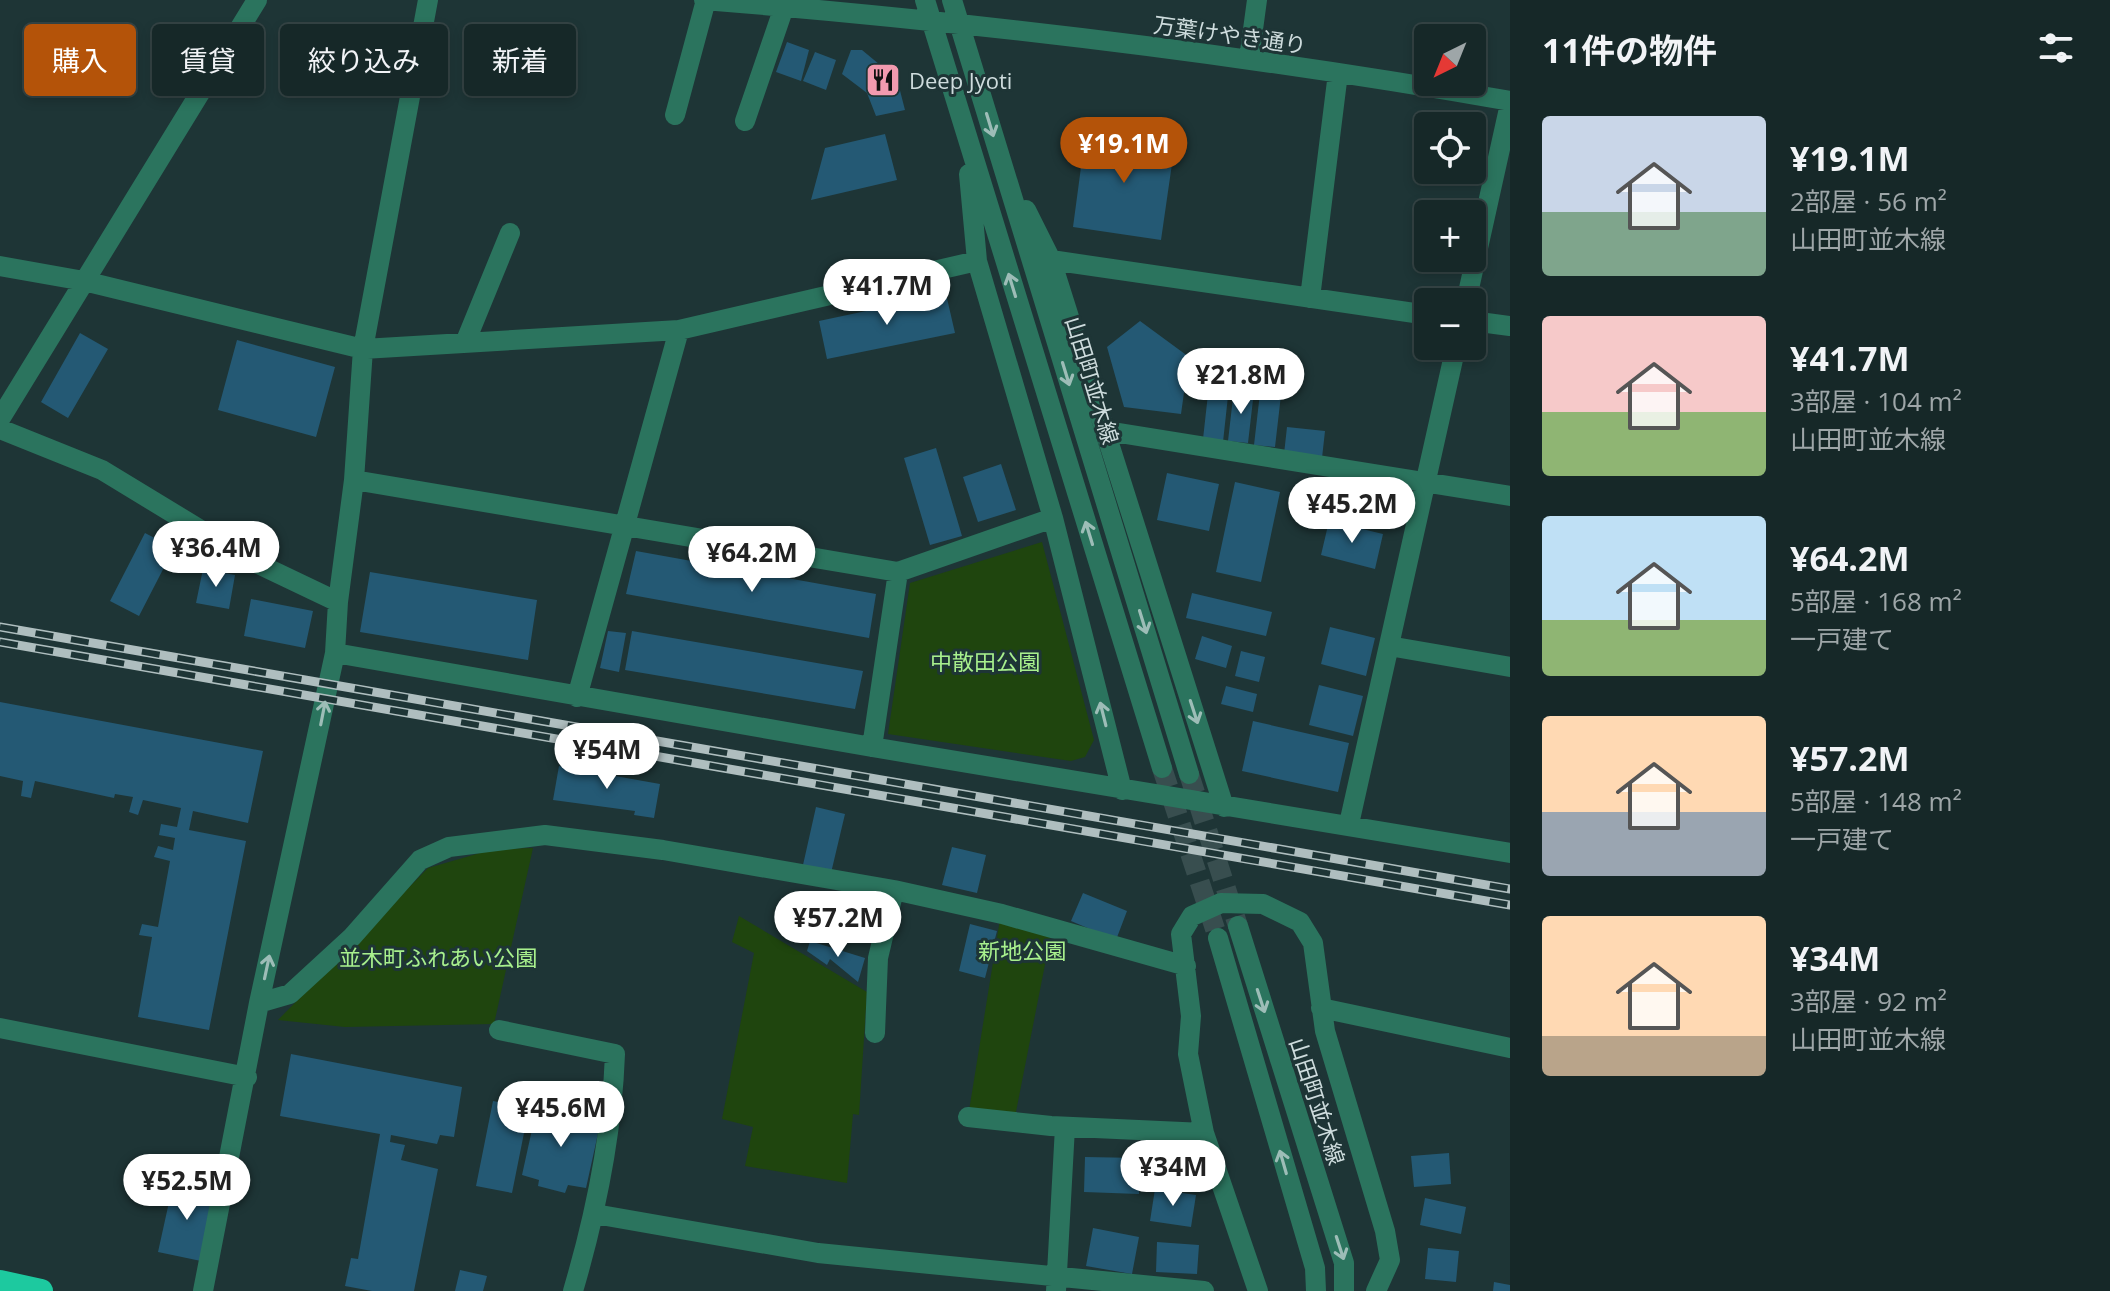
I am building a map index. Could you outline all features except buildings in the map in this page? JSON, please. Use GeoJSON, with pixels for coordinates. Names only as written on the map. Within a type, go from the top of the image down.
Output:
{"type":"FeatureCollection","features":[{"type":"Feature","properties":{"kind":"highway"},"geometry":{"type":"LineString","coordinates":[[0,1282],[41,1291]]}},
{"type":"Feature","properties":{"kind":"street"},"geometry":{"type":"LineString","coordinates":[[0,419],[257,0]]}},
{"type":"Feature","properties":{"kind":"street"},"geometry":{"type":"LineString","coordinates":[[203,1291],[259,1003],[335,653],[338,602],[354,480],[363,349],[428,0]]}},
{"type":"Feature","properties":{"kind":"street"},"geometry":{"type":"LineString","coordinates":[[675,115],[705,0]]}},
{"type":"Feature","properties":{"kind":"street","name":"万葉けやき通り"},"geometry":{"type":"LineString","coordinates":[[705,0],[959,24],[1249,59],[1510,102]]}},
{"type":"Feature","properties":{"kind":"street"},"geometry":{"type":"LineString","coordinates":[[925,0],[1162,768]]}},
{"type":"Feature","properties":{"kind":"street","name":"山田町並木線"},"geometry":{"type":"LineString","coordinates":[[952,0],[1189,774]]}},
{"type":"Feature","properties":{"kind":"street"},"geometry":{"type":"LineString","coordinates":[[1249,59],[1257,0]]}},
{"type":"Feature","properties":{"kind":"street"},"geometry":{"type":"LineString","coordinates":[[745,121],[784,7]]}},
{"type":"Feature","properties":{"kind":"street"},"geometry":{"type":"LineString","coordinates":[[1310,298],[1338,73]]}},
{"type":"Feature","properties":{"kind":"street"},"geometry":{"type":"LineString","coordinates":[[1469,288],[1510,102]]}},
{"type":"Feature","properties":{"kind":"street"},"geometry":{"type":"LineString","coordinates":[[966,135],[977,261],[1053,518],[1122,790]]}},
{"type":"Feature","properties":{"kind":"street"},"geometry":{"type":"LineString","coordinates":[[1002,164],[1051,260],[1224,807]]}},
{"type":"Feature","properties":{"kind":"street"},"geometry":{"type":"LineString","coordinates":[[465,343],[510,233]]}},
{"type":"Feature","properties":{"kind":"street"},"geometry":{"type":"LineString","coordinates":[[1051,260],[1414,313]]}},
{"type":"Feature","properties":{"kind":"street"},"geometry":{"type":"LineString","coordinates":[[0,266],[84,281],[363,349],[679,330],[977,261]]}},
{"type":"Feature","properties":{"kind":"street"},"geometry":{"type":"LineString","coordinates":[[1486,323],[1510,326]]}},
{"type":"Feature","properties":{"kind":"street"},"geometry":{"type":"LineString","coordinates":[[577,697],[679,330]]}},
{"type":"Feature","properties":{"kind":"street"},"geometry":{"type":"LineString","coordinates":[[1349,824],[1453,360]]}},
{"type":"Feature","properties":{"kind":"street"},"geometry":{"type":"LineString","coordinates":[[0,429],[102,470],[250,560],[338,602]]}},
{"type":"Feature","properties":{"kind":"street"},"geometry":{"type":"LineString","coordinates":[[1107,431],[1510,496]]}},
{"type":"Feature","properties":{"kind":"street"},"geometry":{"type":"LineString","coordinates":[[354,480],[898,572],[1053,518]]}},
{"type":"Feature","properties":{"kind":"street"},"geometry":{"type":"LineString","coordinates":[[872,747],[898,572]]}},
{"type":"Feature","properties":{"kind":"street"},"geometry":{"type":"LineString","coordinates":[[1389,646],[1510,667]]}},
{"type":"Feature","properties":{"kind":"street"},"geometry":{"type":"LineString","coordinates":[[335,653],[1122,790],[1349,824],[1510,853]]}},
{"type":"Feature","properties":{"kind":"street"},"geometry":{"type":"LineString","coordinates":[[259,1003],[290,994],[352,937],[420,860],[449,847],[562,835],[894,890],[1002,914],[1186,966]]}},
{"type":"Feature","properties":{"kind":"street"},"geometry":{"type":"LineString","coordinates":[[875,1033],[878,958],[894,890]]}},
{"type":"Feature","properties":{"kind":"street"},"geometry":{"type":"LineString","coordinates":[[1248,1291],[1258,1291],[1204,1133],[1188,1054],[1191,1016],[1181,934],[1192,916],[1221,903],[1263,904],[1300,922],[1313,943],[1321,1008],[1385,1231],[1390,1260],[1376,1291]]}},
{"type":"Feature","properties":{"kind":"street","name":"山田町並木線"},"geometry":{"type":"LineString","coordinates":[[1238,926],[1344,1263],[1344,1291]]}},
{"type":"Feature","properties":{"kind":"street"},"geometry":{"type":"LineString","coordinates":[[1218,938],[1315,1268],[1316,1291]]}},
{"type":"Feature","properties":{"kind":"street"},"geometry":{"type":"LineString","coordinates":[[1321,1008],[1510,1048]]}},
{"type":"Feature","properties":{"kind":"street"},"geometry":{"type":"LineString","coordinates":[[0,1028],[247,1077]]}},
{"type":"Feature","properties":{"kind":"street"},"geometry":{"type":"LineString","coordinates":[[499,1030],[615,1054],[613,1109],[595,1214],[573,1291]]}},
{"type":"Feature","properties":{"kind":"street"},"geometry":{"type":"LineString","coordinates":[[968,1117],[1065,1127],[1204,1133]]}},
{"type":"Feature","properties":{"kind":"street"},"geometry":{"type":"LineString","coordinates":[[1056,1284],[1065,1127]]}},
{"type":"Feature","properties":{"kind":"street"},"geometry":{"type":"LineString","coordinates":[[595,1214],[818,1253],[1056,1284],[1204,1291]]}},
{"type":"Feature","properties":{"kind":"green space","name":"中散田公園"},"geometry":{"type":"Polygon","coordinates":[[[1042,542],[1094,740],[1085,757],[1071,761],[888,734],[910,583],[1042,542]]]}},
{"type":"Feature","properties":{"kind":"green space","name":"並木町ふれあい公園"},"geometry":{"type":"Polygon","coordinates":[[[533,848],[494,1024],[345,1027],[278,1020],[428,868],[494,849],[533,848]]]}},
{"type":"Feature","properties":{"kind":"green space","name":"新地公園"},"geometry":{"type":"Polygon","coordinates":[[[1001,913],[1052,929],[1014,1122],[968,1117],[1001,913]]]}},
{"type":"Feature","properties":{"kind":"green space"},"geometry":{"type":"Polygon","coordinates":[[[739,916],[867,992],[859,1115],[853,1114],[847,1183],[745,1166],[753,1127],[722,1119],[754,953],[732,942],[739,916]]]}},
{"type":"Feature","properties":{"kind":"tunnel"},"geometry":{"type":"LineString","coordinates":[[1162,768],[1218,938]]}},
{"type":"Feature","properties":{"kind":"tunnel"},"geometry":{"type":"LineString","coordinates":[[1189,774],[1238,926]]}},
{"type":"Feature","properties":{"kind":"railway"},"geometry":{"type":"LineString","coordinates":[[0,627],[1510,889]]}},
{"type":"Feature","properties":{"kind":"railway"},"geometry":{"type":"LineString","coordinates":[[0,642],[1510,905]]}},
{"type":"Feature","properties":{"kind":"place","name":"Deep Jyoti"},"geometry":{"type":"Point","coordinates":[883,80]}}]}
